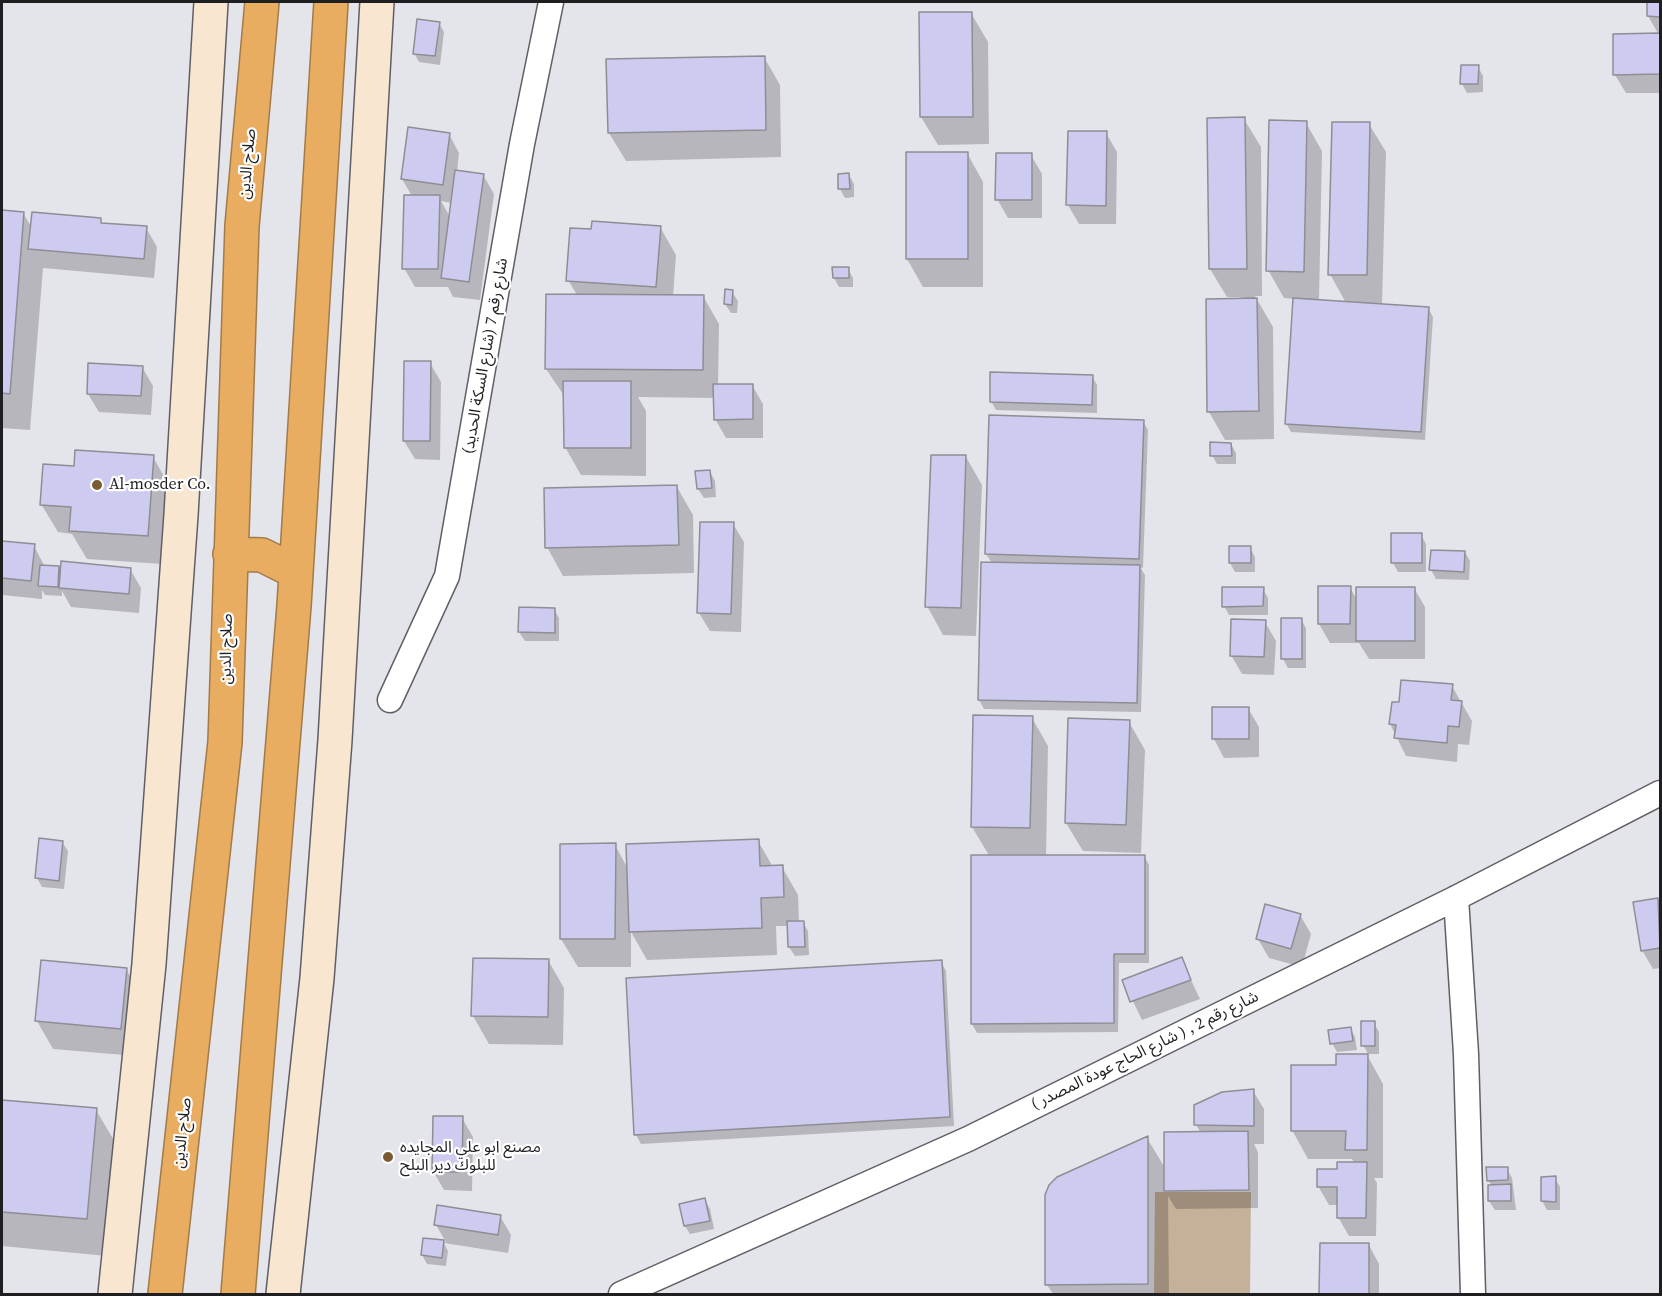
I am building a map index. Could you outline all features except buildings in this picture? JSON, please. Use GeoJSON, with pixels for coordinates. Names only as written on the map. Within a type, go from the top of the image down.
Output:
{"type":"FeatureCollection","features":[{"type":"Feature","properties":{"kind":"highway","name":"صلاح الدين"},"geometry":{"type":"LineString","coordinates":[[165,1294],[225,742],[242,226],[262,2]]}},
{"type":"Feature","properties":{"kind":"highway"},"geometry":{"type":"LineString","coordinates":[[238,1294],[296,572],[331,2]]}},
{"type":"Feature","properties":{"kind":"highway"},"geometry":{"type":"LineString","coordinates":[[230,554],[262,555],[296,572]]}},
{"type":"Feature","properties":{"kind":"main road"},"geometry":{"type":"LineString","coordinates":[[115,1294],[151,940],[180,526],[211,2]]}},
{"type":"Feature","properties":{"kind":"main road"},"geometry":{"type":"LineString","coordinates":[[283,1294],[315,989],[334,740],[377,2]]}},
{"type":"Feature","properties":{"kind":"street","name":"شارع رقم 7 (شارع السكة الحديد)"},"geometry":{"type":"LineString","coordinates":[[390,700],[447,576],[520,156],[551,2]]}},
{"type":"Feature","properties":{"kind":"street","name":"شارع رقم 2 , ( شارع الحاج عودة المصدر )"},"geometry":{"type":"LineString","coordinates":[[621,1294],[968,1139],[1456,898],[1660,793]]}},
{"type":"Feature","properties":{"kind":"street"},"geometry":{"type":"LineString","coordinates":[[1456,898],[1466,1054],[1473,1294]]}},
{"type":"Feature","properties":{"kind":"shaded area"},"geometry":{"type":"Polygon","coordinates":[[[1155,1192],[1251,1192],[1250,1294],[1154,1294],[1155,1192]]]}},
{"type":"Feature","properties":{"kind":"place","name":"Al-mosder Co."},"geometry":{"type":"Point","coordinates":[97,485]}},
{"type":"Feature","properties":{"kind":"place","name":"مصنع ابو علي المجايده للبلوك دير البلح"},"geometry":{"type":"Point","coordinates":[388,1157]}}]}
